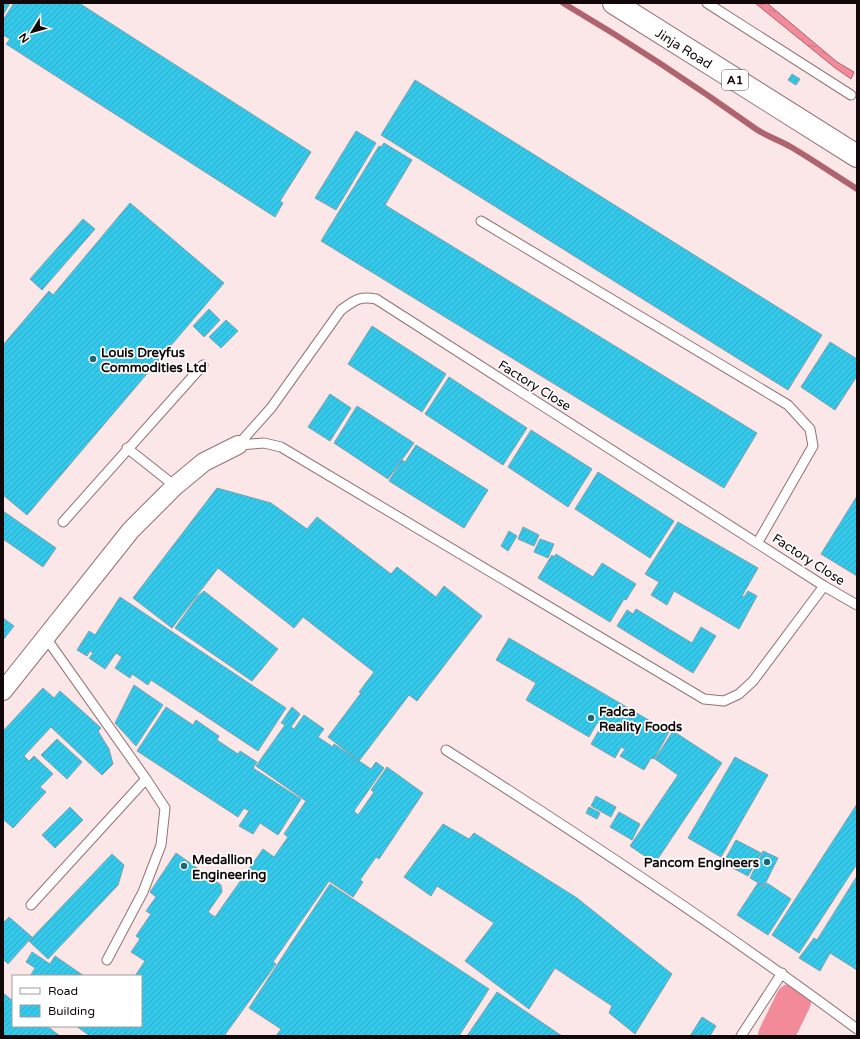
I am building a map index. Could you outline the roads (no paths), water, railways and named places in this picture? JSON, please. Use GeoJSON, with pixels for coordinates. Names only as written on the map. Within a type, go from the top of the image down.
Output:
{"type":"FeatureCollection","features":[{"type":"Feature","properties":{"kind":"highway","name":"Jinja Road"},"geometry":{"type":"LineString","coordinates":[[614,3],[635,9],[857,156]]}},
{"type":"Feature","properties":{"kind":"street"},"geometry":{"type":"LineString","coordinates":[[3,692],[131,530],[175,486],[204,462],[238,445]]}},
{"type":"Feature","properties":{"kind":"lane"},"geometry":{"type":"LineString","coordinates":[[707,3],[851,95]]}},
{"type":"Feature","properties":{"kind":"lane"},"geometry":{"type":"LineString","coordinates":[[481,221],[788,405],[810,429],[813,446],[758,542]]}},
{"type":"Feature","properties":{"kind":"lane","name":"Factory Close"},"geometry":{"type":"LineString","coordinates":[[238,445],[271,408],[341,310],[363,297],[376,299],[758,542],[824,586],[857,605]]}},
{"type":"Feature","properties":{"kind":"lane"},"geometry":{"type":"LineString","coordinates":[[63,522],[127,448],[203,365]]}},
{"type":"Feature","properties":{"kind":"lane"},"geometry":{"type":"LineString","coordinates":[[238,445],[264,443],[281,447],[704,699],[724,701],[739,694],[753,681],[824,586]]}},
{"type":"Feature","properties":{"kind":"lane"},"geometry":{"type":"LineString","coordinates":[[127,448],[175,486]]}},
{"type":"Feature","properties":{"kind":"lane"},"geometry":{"type":"LineString","coordinates":[[46,638],[146,778],[165,808],[162,845],[143,892],[107,960]]}},
{"type":"Feature","properties":{"kind":"lane"},"geometry":{"type":"LineString","coordinates":[[446,750],[583,837],[782,973],[857,1028]]}},
{"type":"Feature","properties":{"kind":"lane"},"geometry":{"type":"LineString","coordinates":[[31,905],[146,778]]}},
{"type":"Feature","properties":{"kind":"lane"},"geometry":{"type":"LineString","coordinates":[[741,1036],[782,973]]}},
{"type":"Feature","properties":{"kind":"water"},"geometry":{"type":"Polygon","coordinates":[[[755,3],[767,3],[837,62],[854,72],[851,79],[834,67],[755,3]]]}},
{"type":"Feature","properties":{"kind":"waterway"},"geometry":{"type":"LineString","coordinates":[[563,3],[661,64],[760,131],[791,147],[857,189]]}},
{"type":"Feature","properties":{"kind":"waterway"},"geometry":{"type":"LineString","coordinates":[[776,1036],[793,1001]]}},
{"type":"Feature","properties":{"kind":"place","name":"Louis Dreyfus Commodities Ltd"},"geometry":{"type":"Point","coordinates":[93,359]}},
{"type":"Feature","properties":{"kind":"place","name":"Fadca Reality Foods"},"geometry":{"type":"Point","coordinates":[591,718]}},
{"type":"Feature","properties":{"kind":"place","name":"Pancom Engineers"},"geometry":{"type":"Point","coordinates":[767,862]}},
{"type":"Feature","properties":{"kind":"place","name":"Medallion Engineering"},"geometry":{"type":"Point","coordinates":[184,866]}}]}
